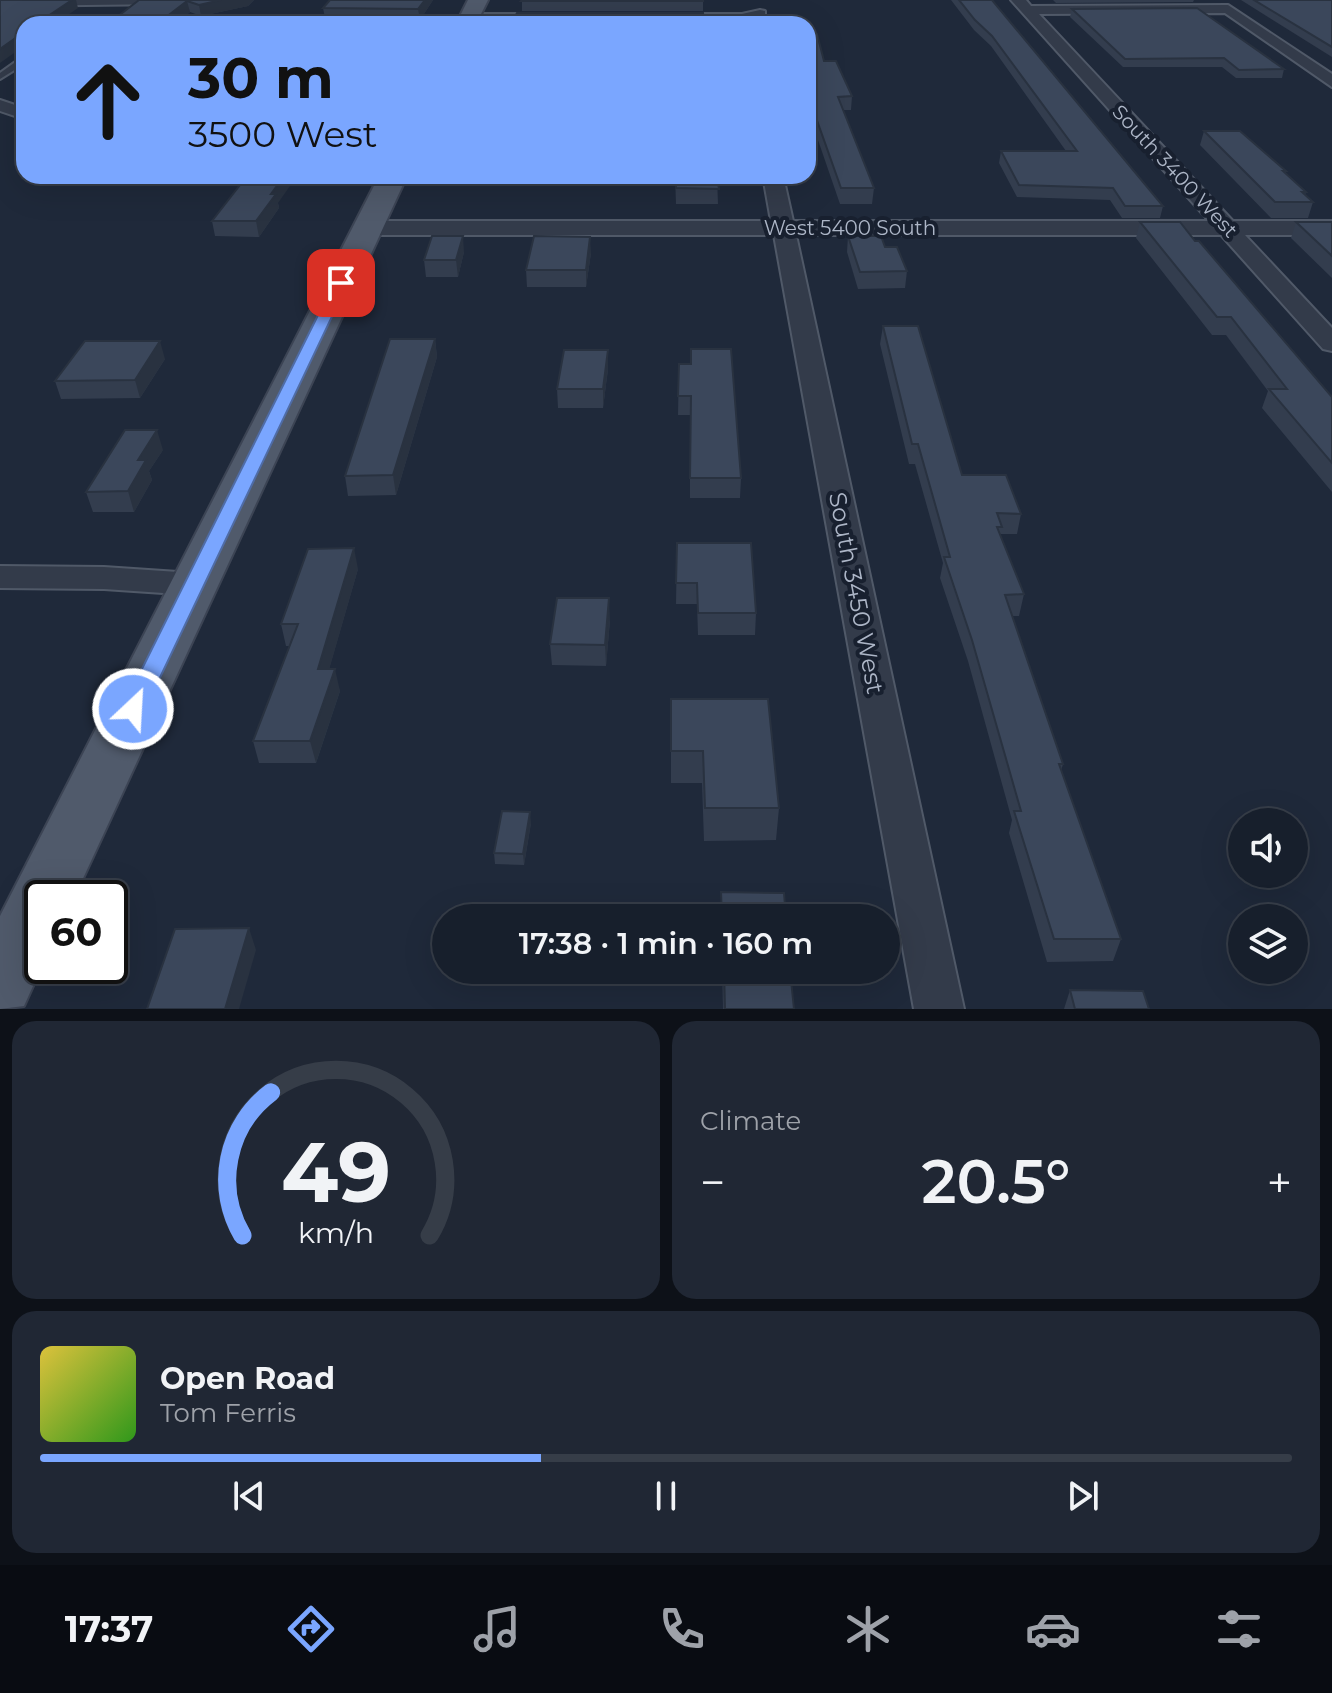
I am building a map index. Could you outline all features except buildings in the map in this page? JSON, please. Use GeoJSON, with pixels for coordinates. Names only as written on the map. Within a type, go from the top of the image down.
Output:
{"type":"FeatureCollection","features":[{"type":"Feature","properties":{"kind":"main road"},"geometry":{"type":"LineString","coordinates":[[0,984],[389,184]]}},
{"type":"Feature","properties":{"kind":"street"},"geometry":{"type":"LineString","coordinates":[[0,2],[171,1]]}},
{"type":"Feature","properties":{"kind":"street"},"geometry":{"type":"LineString","coordinates":[[1023,5],[1228,9],[1332,82]]}},
{"type":"Feature","properties":{"kind":"street","name":"South 3400 West"},"geometry":{"type":"LineString","coordinates":[[1023,5],[1332,343]]}},
{"type":"Feature","properties":{"kind":"street"},"geometry":{"type":"LineString","coordinates":[[471,14],[522,16]]}},
{"type":"Feature","properties":{"kind":"street"},"geometry":{"type":"LineString","coordinates":[[755,16],[760,14]]}},
{"type":"Feature","properties":{"kind":"street","name":"South 3450 West"},"geometry":{"type":"LineString","coordinates":[[775,184],[939,1009]]}},
{"type":"Feature","properties":{"kind":"street","name":"West 5400 South"},"geometry":{"type":"LineString","coordinates":[[368,228],[1332,228]]}},
{"type":"Feature","properties":{"kind":"street"},"geometry":{"type":"LineString","coordinates":[[0,577],[104,578],[193,584]]}},
{"type":"Feature","properties":{"kind":"route"},"geometry":{"type":"LineString","coordinates":[[133,709],[341,283]]}}]}
